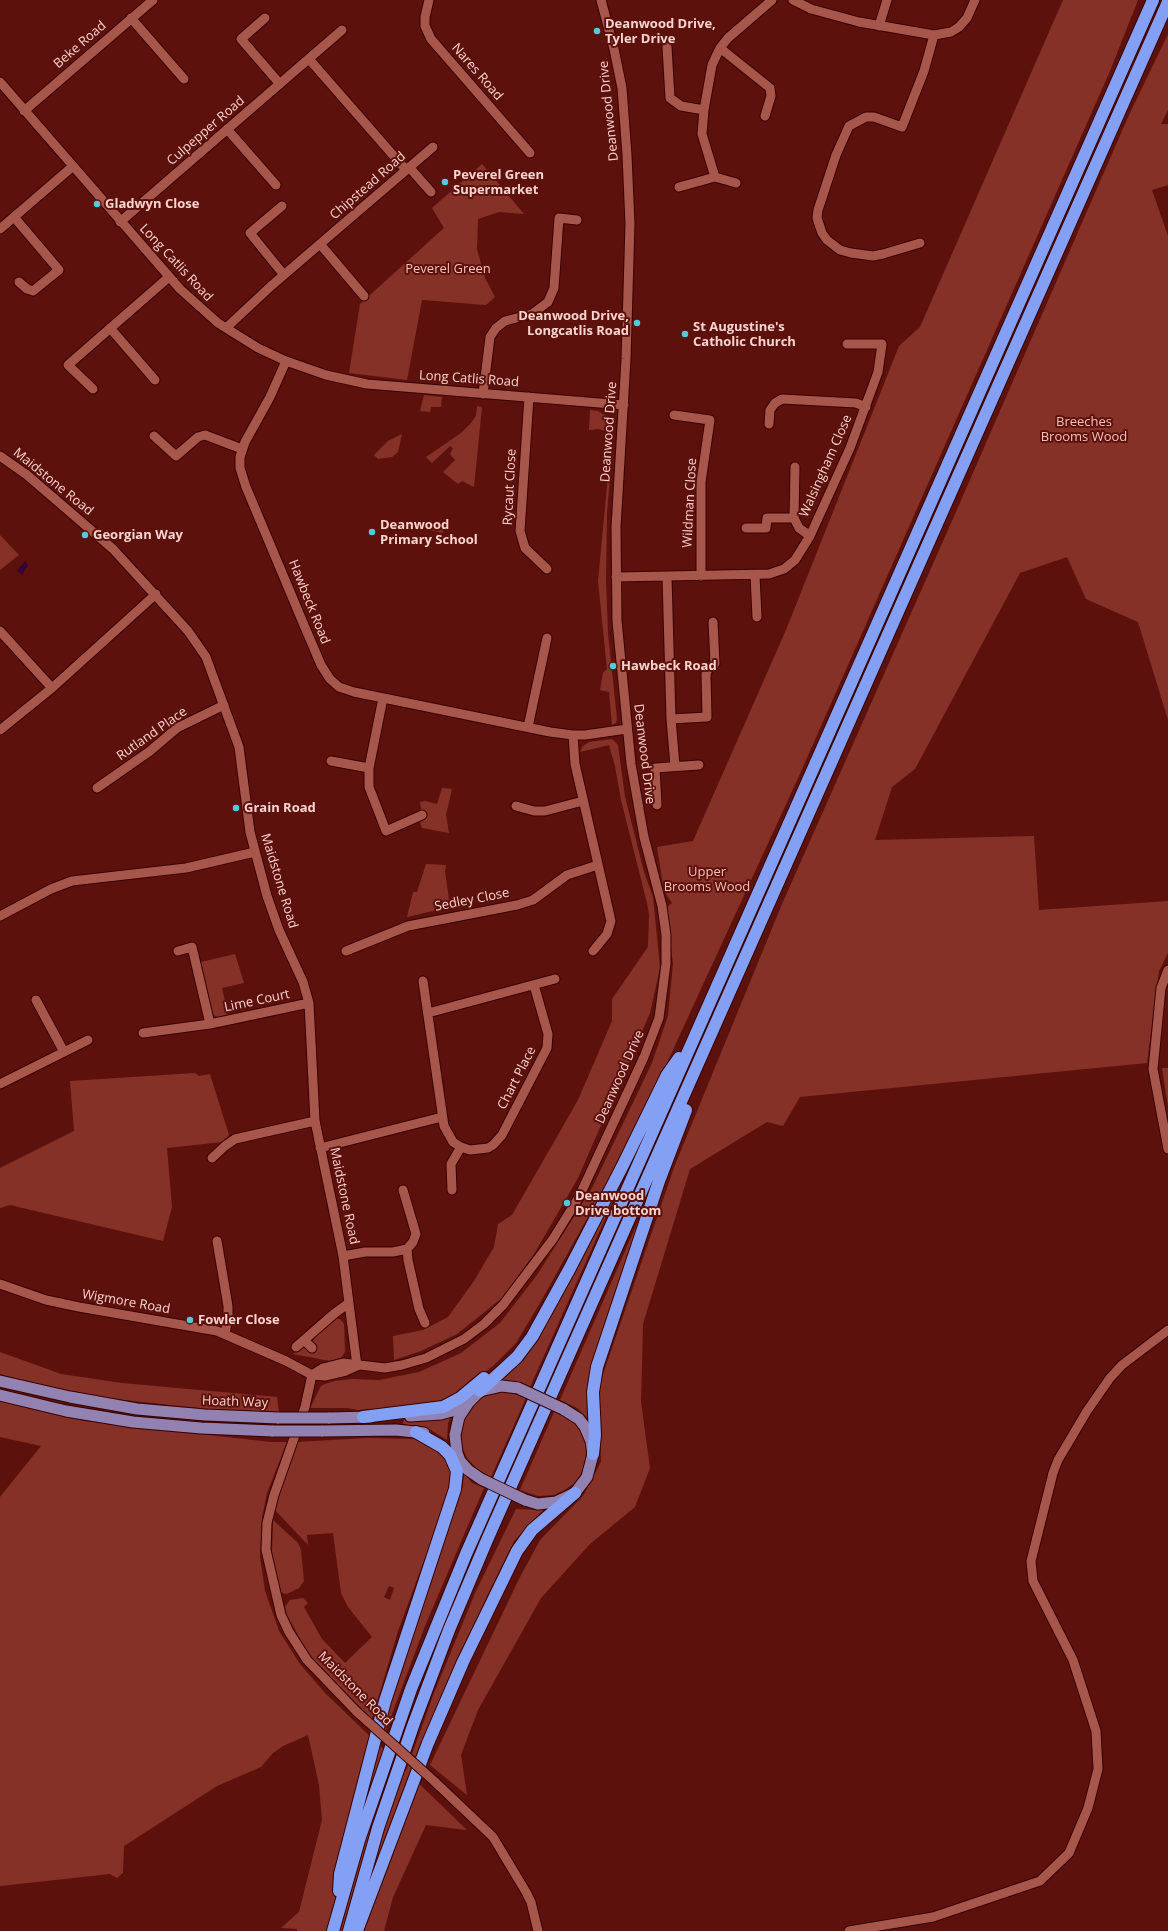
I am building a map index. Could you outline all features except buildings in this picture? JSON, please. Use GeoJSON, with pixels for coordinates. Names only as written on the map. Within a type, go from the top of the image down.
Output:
{"type":"FeatureCollection","features":[{"type":"Feature","properties":{"kind":"highway"},"geometry":{"type":"LineString","coordinates":[[333,1931],[359,1840],[400,1720],[442,1611],[1153,0]]}},
{"type":"Feature","properties":{"kind":"highway"},"geometry":{"type":"LineString","coordinates":[[349,1931],[378,1828],[414,1723],[449,1630],[487,1540],[1168,2]]}},
{"type":"Feature","properties":{"kind":"highway"},"geometry":{"type":"LineString","coordinates":[[480,1391],[525,1348],[624,1165],[667,1075],[694,1038]]}},
{"type":"Feature","properties":{"kind":"highway"},"geometry":{"type":"LineString","coordinates":[[593,1454],[595,1435],[594,1392],[597,1367],[659,1181],[690,1100],[693,1076]]}},
{"type":"Feature","properties":{"kind":"highway"},"geometry":{"type":"LineString","coordinates":[[363,1417],[443,1407],[452,1404],[512,1354],[549,1306]]}},
{"type":"Feature","properties":{"kind":"highway"},"geometry":{"type":"LineString","coordinates":[[339,1909],[340,1874],[375,1737],[407,1630],[451,1502],[457,1479],[455,1464],[450,1455],[442,1447],[416,1432]]}},
{"type":"Feature","properties":{"kind":"highway"},"geometry":{"type":"LineString","coordinates":[[451,1502],[460,1490],[459,1457]]}},
{"type":"Feature","properties":{"kind":"highway"},"geometry":{"type":"LineString","coordinates":[[357,1931],[428,1743],[463,1662],[517,1551],[532,1530],[575,1493]]}},
{"type":"Feature","properties":{"kind":"highway"},"geometry":{"type":"LineString","coordinates":[[362,1931],[371,1905],[372,1891]]}},
{"type":"Feature","properties":{"kind":"main road","name":"Hoath Way"},"geometry":{"type":"LineString","coordinates":[[0,1380],[70,1397],[137,1408],[204,1415],[328,1418],[441,1414],[455,1410],[469,1402]]}},
{"type":"Feature","properties":{"kind":"main road"},"geometry":{"type":"LineString","coordinates":[[0,1395],[66,1411],[133,1422],[201,1428],[273,1431],[396,1430],[429,1434],[436,1437],[481,1479],[525,1500],[538,1504],[551,1503],[575,1493],[587,1477],[593,1454],[591,1441],[585,1427],[572,1413],[518,1388],[502,1386],[480,1391],[469,1402],[455,1426],[459,1457]]}},
{"type":"Feature","properties":{"kind":"street","name":"Beke Road"},"geometry":{"type":"LineString","coordinates":[[24,111],[153,0]]}},
{"type":"Feature","properties":{"kind":"street","name":"Nares Road"},"geometry":{"type":"LineString","coordinates":[[428,0],[425,12],[425,26],[431,39],[530,153]]}},
{"type":"Feature","properties":{"kind":"street","name":"Deanwood Drive"},"geometry":{"type":"LineString","coordinates":[[312,1376],[322,1368],[343,1363],[357,1366],[393,1367],[426,1358],[464,1339],[484,1324],[504,1305],[553,1240],[579,1196],[644,1057],[659,1018],[666,964],[666,935],[662,906],[638,805],[627,729],[618,627],[616,577],[617,512],[630,274],[627,155],[622,88],[613,43],[601,0]]}},
{"type":"Feature","properties":{"kind":"street"},"geometry":{"type":"LineString","coordinates":[[715,177],[713,166],[704,144],[704,110],[712,65],[720,48],[735,31],[772,0]]}},
{"type":"Feature","properties":{"kind":"street"},"geometry":{"type":"LineString","coordinates":[[793,0],[811,9],[879,26],[934,35],[950,32],[959,27],[967,18],[975,0]]}},
{"type":"Feature","properties":{"kind":"street"},"geometry":{"type":"LineString","coordinates":[[879,26],[887,0]]}},
{"type":"Feature","properties":{"kind":"street"},"geometry":{"type":"LineString","coordinates":[[132,18],[184,79]]}},
{"type":"Feature","properties":{"kind":"street"},"geometry":{"type":"LineString","coordinates":[[265,18],[241,39],[280,84]]}},
{"type":"Feature","properties":{"kind":"street","name":"Culpepper Road"},"geometry":{"type":"LineString","coordinates":[[120,222],[342,30]]}},
{"type":"Feature","properties":{"kind":"street"},"geometry":{"type":"LineString","coordinates":[[920,243],[873,256],[851,253],[840,250],[827,240],[822,233],[817,218],[818,210],[836,155],[850,126],[866,117],[874,117],[902,127],[924,71],[934,35]]}},
{"type":"Feature","properties":{"kind":"street"},"geometry":{"type":"LineString","coordinates":[[667,47],[670,98],[681,106],[704,110]]}},
{"type":"Feature","properties":{"kind":"street"},"geometry":{"type":"LineString","coordinates":[[720,48],[770,88],[771,96],[765,116]]}},
{"type":"Feature","properties":{"kind":"street"},"geometry":{"type":"LineString","coordinates":[[309,59],[407,169],[431,192]]}},
{"type":"Feature","properties":{"kind":"street","name":"Long Catlis Road"},"geometry":{"type":"LineString","coordinates":[[0,82],[120,222],[199,308],[226,328],[258,348],[286,361],[326,375],[379,386],[624,405]]}},
{"type":"Feature","properties":{"kind":"street"},"geometry":{"type":"LineString","coordinates":[[227,129],[276,185]]}},
{"type":"Feature","properties":{"kind":"street","name":"Chipstead Road"},"geometry":{"type":"LineString","coordinates":[[226,328],[284,275],[433,147]]}},
{"type":"Feature","properties":{"kind":"street"},"geometry":{"type":"LineString","coordinates":[[0,229],[72,167]]}},
{"type":"Feature","properties":{"kind":"street"},"geometry":{"type":"LineString","coordinates":[[679,188],[715,177],[736,183]]}},
{"type":"Feature","properties":{"kind":"street"},"geometry":{"type":"LineString","coordinates":[[282,206],[250,233],[284,275]]}},
{"type":"Feature","properties":{"kind":"street"},"geometry":{"type":"LineString","coordinates":[[14,216],[59,270],[33,291],[26,289],[19,282]]}},
{"type":"Feature","properties":{"kind":"street"},"geometry":{"type":"LineString","coordinates":[[483,394],[488,344],[492,332],[505,321],[532,314],[548,302],[554,288],[560,218],[577,220]]}},
{"type":"Feature","properties":{"kind":"street"},"geometry":{"type":"LineString","coordinates":[[320,244],[364,296]]}},
{"type":"Feature","properties":{"kind":"street"},"geometry":{"type":"LineString","coordinates":[[93,390],[68,365],[169,277]]}},
{"type":"Feature","properties":{"kind":"street"},"geometry":{"type":"LineString","coordinates":[[110,328],[156,380]]}},
{"type":"Feature","properties":{"kind":"street","name":"Walsingham Close"},"geometry":{"type":"LineString","coordinates":[[616,577],[774,574],[784,569],[799,555],[810,536],[850,448],[878,372],[882,344],[847,344]]}},
{"type":"Feature","properties":{"kind":"street","name":"Hawbeck Road"},"geometry":{"type":"LineString","coordinates":[[286,361],[270,397],[242,449],[240,462],[246,486],[325,672],[334,683],[345,689],[383,698],[573,735],[627,729]]}},
{"type":"Feature","properties":{"kind":"street","name":"Rycaut Close"},"geometry":{"type":"LineString","coordinates":[[529,397],[520,532],[525,548],[547,569]]}},
{"type":"Feature","properties":{"kind":"street","name":"Walsingham Close"},"geometry":{"type":"LineString","coordinates":[[769,424],[770,410],[774,403],[782,399],[849,402],[866,406]]}},
{"type":"Feature","properties":{"kind":"street","name":"Wildman Close"},"geometry":{"type":"LineString","coordinates":[[674,415],[710,420],[701,482],[702,576]]}},
{"type":"Feature","properties":{"kind":"street"},"geometry":{"type":"LineString","coordinates":[[154,436],[176,456],[198,438],[206,435],[242,449]]}},
{"type":"Feature","properties":{"kind":"street","name":"Maidstone Road"},"geometry":{"type":"LineString","coordinates":[[0,456],[27,475],[103,540],[156,594],[202,650],[224,705],[238,747],[250,832],[255,852],[274,918],[302,982],[309,1003],[315,1121],[343,1256],[357,1366]]}},
{"type":"Feature","properties":{"kind":"street","name":"Walsingham Close"},"geometry":{"type":"LineString","coordinates":[[795,467],[794,518],[798,528],[810,536]]}},
{"type":"Feature","properties":{"kind":"street","name":"Walsingham Close"},"geometry":{"type":"LineString","coordinates":[[746,528],[766,528],[766,518],[794,518]]}},
{"type":"Feature","properties":{"kind":"street"},"geometry":{"type":"LineString","coordinates":[[755,574],[757,617]]}},
{"type":"Feature","properties":{"kind":"street"},"geometry":{"type":"LineString","coordinates":[[667,577],[671,719],[675,766]]}},
{"type":"Feature","properties":{"kind":"street"},"geometry":{"type":"LineString","coordinates":[[0,730],[52,688],[156,594]]}},
{"type":"Feature","properties":{"kind":"street"},"geometry":{"type":"LineString","coordinates":[[671,719],[707,717],[706,674],[709,667],[715,664],[713,622]]}},
{"type":"Feature","properties":{"kind":"street"},"geometry":{"type":"LineString","coordinates":[[0,631],[52,688]]}},
{"type":"Feature","properties":{"kind":"street"},"geometry":{"type":"LineString","coordinates":[[528,727],[547,638]]}},
{"type":"Feature","properties":{"kind":"street"},"geometry":{"type":"LineString","coordinates":[[383,698],[369,768],[369,787],[386,831],[422,815]]}},
{"type":"Feature","properties":{"kind":"street","name":"Rutland Place"},"geometry":{"type":"LineString","coordinates":[[96,788],[150,751],[177,728],[224,705]]}},
{"type":"Feature","properties":{"kind":"street"},"geometry":{"type":"LineString","coordinates":[[573,735],[575,764],[611,925],[607,934],[593,951]]}},
{"type":"Feature","properties":{"kind":"street"},"geometry":{"type":"LineString","coordinates":[[331,761],[369,768]]}},
{"type":"Feature","properties":{"kind":"street"},"geometry":{"type":"LineString","coordinates":[[656,804],[655,768],[699,765]]}},
{"type":"Feature","properties":{"kind":"street"},"geometry":{"type":"LineString","coordinates":[[516,806],[534,811],[545,811],[583,801]]}},
{"type":"Feature","properties":{"kind":"street"},"geometry":{"type":"LineString","coordinates":[[0,916],[72,881],[186,868],[255,852]]}},
{"type":"Feature","properties":{"kind":"street","name":"Sedley Close"},"geometry":{"type":"LineString","coordinates":[[346,951],[408,926],[528,902],[538,897],[567,875],[598,866]]}},
{"type":"Feature","properties":{"kind":"street","name":"Lime Court"},"geometry":{"type":"LineString","coordinates":[[178,951],[192,947],[210,1024]]}},
{"type":"Feature","properties":{"kind":"street"},"geometry":{"type":"LineString","coordinates":[[1168,970],[1161,988],[1153,1069],[1168,1149]]}},
{"type":"Feature","properties":{"kind":"street"},"geometry":{"type":"LineString","coordinates":[[428,1013],[555,979]]}},
{"type":"Feature","properties":{"kind":"street"},"geometry":{"type":"LineString","coordinates":[[423,980],[442,1118],[449,1137],[461,1147],[451,1164],[452,1190]]}},
{"type":"Feature","properties":{"kind":"street","name":"Chart Place"},"geometry":{"type":"LineString","coordinates":[[461,1147],[470,1150],[482,1150],[493,1145],[498,1140],[545,1053],[548,1043],[548,1034],[534,985]]}},
{"type":"Feature","properties":{"kind":"street"},"geometry":{"type":"LineString","coordinates":[[36,1000],[64,1052]]}},
{"type":"Feature","properties":{"kind":"street","name":"Lime Court"},"geometry":{"type":"LineString","coordinates":[[143,1033],[210,1024],[309,1003]]}},
{"type":"Feature","properties":{"kind":"street"},"geometry":{"type":"LineString","coordinates":[[0,1084],[88,1040]]}},
{"type":"Feature","properties":{"kind":"street"},"geometry":{"type":"LineString","coordinates":[[320,1148],[442,1118]]}},
{"type":"Feature","properties":{"kind":"street"},"geometry":{"type":"LineString","coordinates":[[212,1158],[235,1139],[315,1121]]}},
{"type":"Feature","properties":{"kind":"street"},"geometry":{"type":"LineString","coordinates":[[343,1256],[365,1252],[394,1252],[407,1249],[413,1242],[416,1234],[403,1190]]}},
{"type":"Feature","properties":{"kind":"street"},"geometry":{"type":"LineString","coordinates":[[217,1241],[228,1306],[228,1319],[225,1333]]}},
{"type":"Feature","properties":{"kind":"street"},"geometry":{"type":"LineString","coordinates":[[407,1249],[419,1309],[425,1323]]}},
{"type":"Feature","properties":{"kind":"street","name":"Wigmore Road"},"geometry":{"type":"LineString","coordinates":[[0,1284],[46,1300],[225,1333],[286,1361],[312,1376]]}},
{"type":"Feature","properties":{"kind":"street"},"geometry":{"type":"LineString","coordinates":[[296,1347],[349,1303]]}},
{"type":"Feature","properties":{"kind":"street"},"geometry":{"type":"LineString","coordinates":[[849,1931],[933,1917],[1040,1881],[1069,1853],[1088,1808],[1098,1769],[1096,1732],[1072,1660],[1033,1581],[1031,1561],[1053,1474],[1058,1460],[1087,1411],[1110,1378],[1122,1365],[1168,1330]]}},
{"type":"Feature","properties":{"kind":"street"},"geometry":{"type":"LineString","coordinates":[[304,1340],[312,1348]]}},
{"type":"Feature","properties":{"kind":"street","name":"Maidstone Road"},"geometry":{"type":"LineString","coordinates":[[312,1376],[305,1407],[274,1495],[267,1523],[266,1550],[281,1615],[289,1632],[307,1660],[357,1712],[434,1781],[493,1837],[531,1902],[538,1931]]}},
{"type":"Feature","properties":{"kind":"green space","name":"Upper Brooms Wood"},"geometry":{"type":"Polygon","coordinates":[[[1063,0],[1138,0],[1110,71],[799,776],[654,1091],[613,1172],[516,1343],[494,1365],[455,1397],[446,1403],[358,1410],[347,1408],[310,1408],[321,1386],[325,1384],[334,1381],[352,1379],[379,1380],[419,1372],[461,1353],[500,1323],[537,1275],[592,1188],[652,1063],[668,1016],[673,964],[666,908],[672,903],[664,891],[657,847],[693,841],[786,630],[899,346],[920,327],[1063,0]]]}},
{"type":"Feature","properties":{"kind":"green space","name":"Breeches Brooms Wood"},"geometry":{"type":"Polygon","coordinates":[[[1168,34],[1168,110],[1161,124],[1168,124],[1168,185],[1152,190],[1168,236],[1168,720],[1138,622],[1086,599],[1067,557],[1020,573],[915,769],[892,787],[875,840],[1034,836],[1039,910],[1168,901],[1168,953],[1159,971],[1147,1063],[800,1097],[783,1126],[767,1122],[690,1169],[643,1324],[641,1402],[650,1468],[635,1507],[590,1544],[541,1598],[478,1710],[461,1755],[467,1795],[430,1765],[519,1579],[540,1540],[583,1496],[601,1462],[599,1386],[675,1165],[782,904],[952,521],[1129,115],[1168,34]]]}},
{"type":"Feature","properties":{"kind":"green space","name":"Peverel Green"},"geometry":{"type":"Polygon","coordinates":[[[482,164],[524,214],[499,212],[478,219],[477,249],[485,278],[495,297],[486,305],[422,300],[407,380],[349,373],[360,304],[444,228],[432,208],[482,164]]]}},
{"type":"Feature","properties":{"kind":"green space"},"geometry":{"type":"Polygon","coordinates":[[[424,395],[442,397],[441,407],[431,407],[430,412],[420,411],[424,395]]]}},
{"type":"Feature","properties":{"kind":"green space"},"geometry":{"type":"Polygon","coordinates":[[[477,406],[482,407],[474,487],[462,481],[458,484],[443,472],[455,460],[450,454],[453,448],[450,446],[432,463],[426,457],[461,433],[471,423],[476,416],[477,406]]]}},
{"type":"Feature","properties":{"kind":"green space"},"geometry":{"type":"Polygon","coordinates":[[[590,410],[598,411],[606,416],[611,434],[612,452],[607,513],[606,581],[608,633],[617,719],[616,723],[612,725],[609,692],[600,690],[603,673],[607,669],[598,581],[608,476],[606,431],[598,429],[589,430],[590,410]]]}},
{"type":"Feature","properties":{"kind":"green space"},"geometry":{"type":"Polygon","coordinates":[[[402,434],[398,452],[392,457],[378,459],[374,455],[388,441],[402,434]]]}},
{"type":"Feature","properties":{"kind":"green space"},"geometry":{"type":"Polygon","coordinates":[[[444,520],[443,533],[430,530],[434,525],[436,527],[444,520]]]}},
{"type":"Feature","properties":{"kind":"green space"},"geometry":{"type":"Polygon","coordinates":[[[0,535],[19,555],[0,570],[0,535]]]}},
{"type":"Feature","properties":{"kind":"green space"},"geometry":{"type":"Polygon","coordinates":[[[612,739],[618,745],[625,797],[644,872],[653,897],[660,968],[650,1013],[578,1178],[534,1254],[502,1298],[457,1334],[421,1351],[394,1360],[393,1336],[423,1330],[448,1317],[474,1281],[494,1247],[498,1224],[512,1215],[578,1100],[612,1021],[612,999],[648,947],[649,915],[647,903],[609,745],[580,752],[583,746],[589,742],[612,739]]]}},
{"type":"Feature","properties":{"kind":"green space"},"geometry":{"type":"Polygon","coordinates":[[[442,788],[452,789],[446,815],[449,833],[422,828],[420,822],[426,819],[422,815],[420,802],[425,801],[437,804],[442,788]]]}},
{"type":"Feature","properties":{"kind":"green space"},"geometry":{"type":"Polygon","coordinates":[[[426,864],[446,865],[445,871],[450,907],[407,917],[413,892],[417,892],[426,864]]]}},
{"type":"Feature","properties":{"kind":"green space"},"geometry":{"type":"Polygon","coordinates":[[[235,954],[244,983],[222,988],[228,1015],[218,1017],[213,1015],[201,962],[235,954]]]}},
{"type":"Feature","properties":{"kind":"green space"},"geometry":{"type":"Polygon","coordinates":[[[1162,1068],[1168,1068],[1168,1106],[1162,1068]]]}},
{"type":"Feature","properties":{"kind":"green space"},"geometry":{"type":"Polygon","coordinates":[[[195,1073],[199,1076],[210,1074],[229,1135],[222,1142],[167,1148],[172,1207],[163,1241],[10,1205],[0,1208],[0,1168],[74,1131],[70,1081],[195,1073]]]}},
{"type":"Feature","properties":{"kind":"green space"},"geometry":{"type":"Polygon","coordinates":[[[654,1185],[605,1328],[590,1421],[577,1408],[560,1400],[654,1185]]]}},
{"type":"Feature","properties":{"kind":"green space"},"geometry":{"type":"Polygon","coordinates":[[[615,1191],[617,1192],[530,1387],[496,1379],[515,1361],[615,1191]]]}},
{"type":"Feature","properties":{"kind":"green space"},"geometry":{"type":"Polygon","coordinates":[[[336,1319],[340,1319],[344,1324],[345,1352],[341,1358],[330,1361],[293,1354],[304,1347],[311,1352],[317,1347],[313,1341],[315,1337],[336,1319]]]}},
{"type":"Feature","properties":{"kind":"green space"},"geometry":{"type":"Polygon","coordinates":[[[0,1352],[61,1374],[122,1383],[277,1397],[279,1412],[219,1410],[98,1397],[28,1382],[0,1374],[0,1352]]]}},
{"type":"Feature","properties":{"kind":"green space"},"geometry":{"type":"Polygon","coordinates":[[[504,1391],[526,1398],[491,1477],[477,1469],[467,1458],[459,1440],[463,1417],[479,1397],[504,1391]]]}},
{"type":"Feature","properties":{"kind":"green space"},"geometry":{"type":"Polygon","coordinates":[[[0,1400],[84,1421],[271,1442],[287,1442],[267,1493],[262,1517],[260,1557],[265,1591],[279,1631],[300,1664],[325,1693],[377,1743],[463,1486],[464,1473],[472,1483],[484,1488],[425,1626],[380,1746],[406,1771],[434,1693],[476,1591],[516,1509],[543,1510],[514,1541],[487,1596],[409,1774],[467,1830],[426,1825],[393,1897],[384,1931],[297,1931],[297,1929],[281,1928],[299,1912],[322,1820],[319,1785],[308,1735],[283,1746],[273,1753],[261,1767],[217,1786],[124,1846],[123,1873],[117,1878],[110,1874],[0,1886],[0,1497],[41,1446],[0,1437],[0,1400]]]}},
{"type":"Feature","properties":{"kind":"green space"},"geometry":{"type":"Polygon","coordinates":[[[555,1410],[576,1423],[583,1435],[587,1449],[584,1468],[576,1482],[566,1489],[554,1495],[538,1496],[520,1490],[555,1410]]]}},
{"type":"Feature","properties":{"kind":"green space"},"geometry":{"type":"Polygon","coordinates":[[[452,1414],[448,1423],[447,1440],[431,1430],[403,1424],[404,1418],[432,1418],[452,1414]]]}},
{"type":"Feature","properties":{"kind":"green space"},"geometry":{"type":"Polygon","coordinates":[[[368,1438],[414,1439],[429,1443],[449,1458],[453,1482],[398,1631],[372,1719],[311,1659],[287,1615],[285,1607],[290,1600],[303,1598],[308,1603],[304,1607],[322,1639],[345,1663],[372,1637],[348,1607],[341,1593],[333,1533],[307,1535],[308,1545],[275,1510],[297,1442],[368,1438]],[[389,1586],[384,1597],[390,1600],[394,1588],[389,1586]]]}},
{"type":"Feature","properties":{"kind":"green space"},"geometry":{"type":"Polygon","coordinates":[[[273,1520],[298,1543],[301,1550],[304,1581],[299,1588],[287,1594],[282,1593],[277,1587],[272,1553],[273,1520]]]}},
{"type":"Feature","properties":{"kind":"shaded area"},"geometry":{"type":"Polygon","coordinates":[[[25,561],[28,565],[22,575],[17,571],[25,561]]]}},
{"type":"Feature","properties":{"kind":"place","name":"Deanwood Drive, Tyler Drive"},"geometry":{"type":"Point","coordinates":[597,31]}},
{"type":"Feature","properties":{"kind":"place","name":"Peverel Green Supermarket"},"geometry":{"type":"Point","coordinates":[445,182]}},
{"type":"Feature","properties":{"kind":"place","name":"Gladwyn Close"},"geometry":{"type":"Point","coordinates":[97,204]}},
{"type":"Feature","properties":{"kind":"place","name":"Deanwood Drive, Longcatlis Road"},"geometry":{"type":"Point","coordinates":[637,323]}},
{"type":"Feature","properties":{"kind":"place","name":"St Augustine's Catholic Church"},"geometry":{"type":"Point","coordinates":[685,334]}},
{"type":"Feature","properties":{"kind":"place","name":"Deanwood Primary School"},"geometry":{"type":"Point","coordinates":[372,532]}},
{"type":"Feature","properties":{"kind":"place","name":"Georgian Way"},"geometry":{"type":"Point","coordinates":[85,535]}},
{"type":"Feature","properties":{"kind":"place","name":"Hawbeck Road"},"geometry":{"type":"Point","coordinates":[613,666]}},
{"type":"Feature","properties":{"kind":"place","name":"Grain Road"},"geometry":{"type":"Point","coordinates":[236,808]}},
{"type":"Feature","properties":{"kind":"place","name":"Deanwood Drive bottom"},"geometry":{"type":"Point","coordinates":[567,1203]}},
{"type":"Feature","properties":{"kind":"place","name":"Fowler Close"},"geometry":{"type":"Point","coordinates":[190,1320]}}]}
